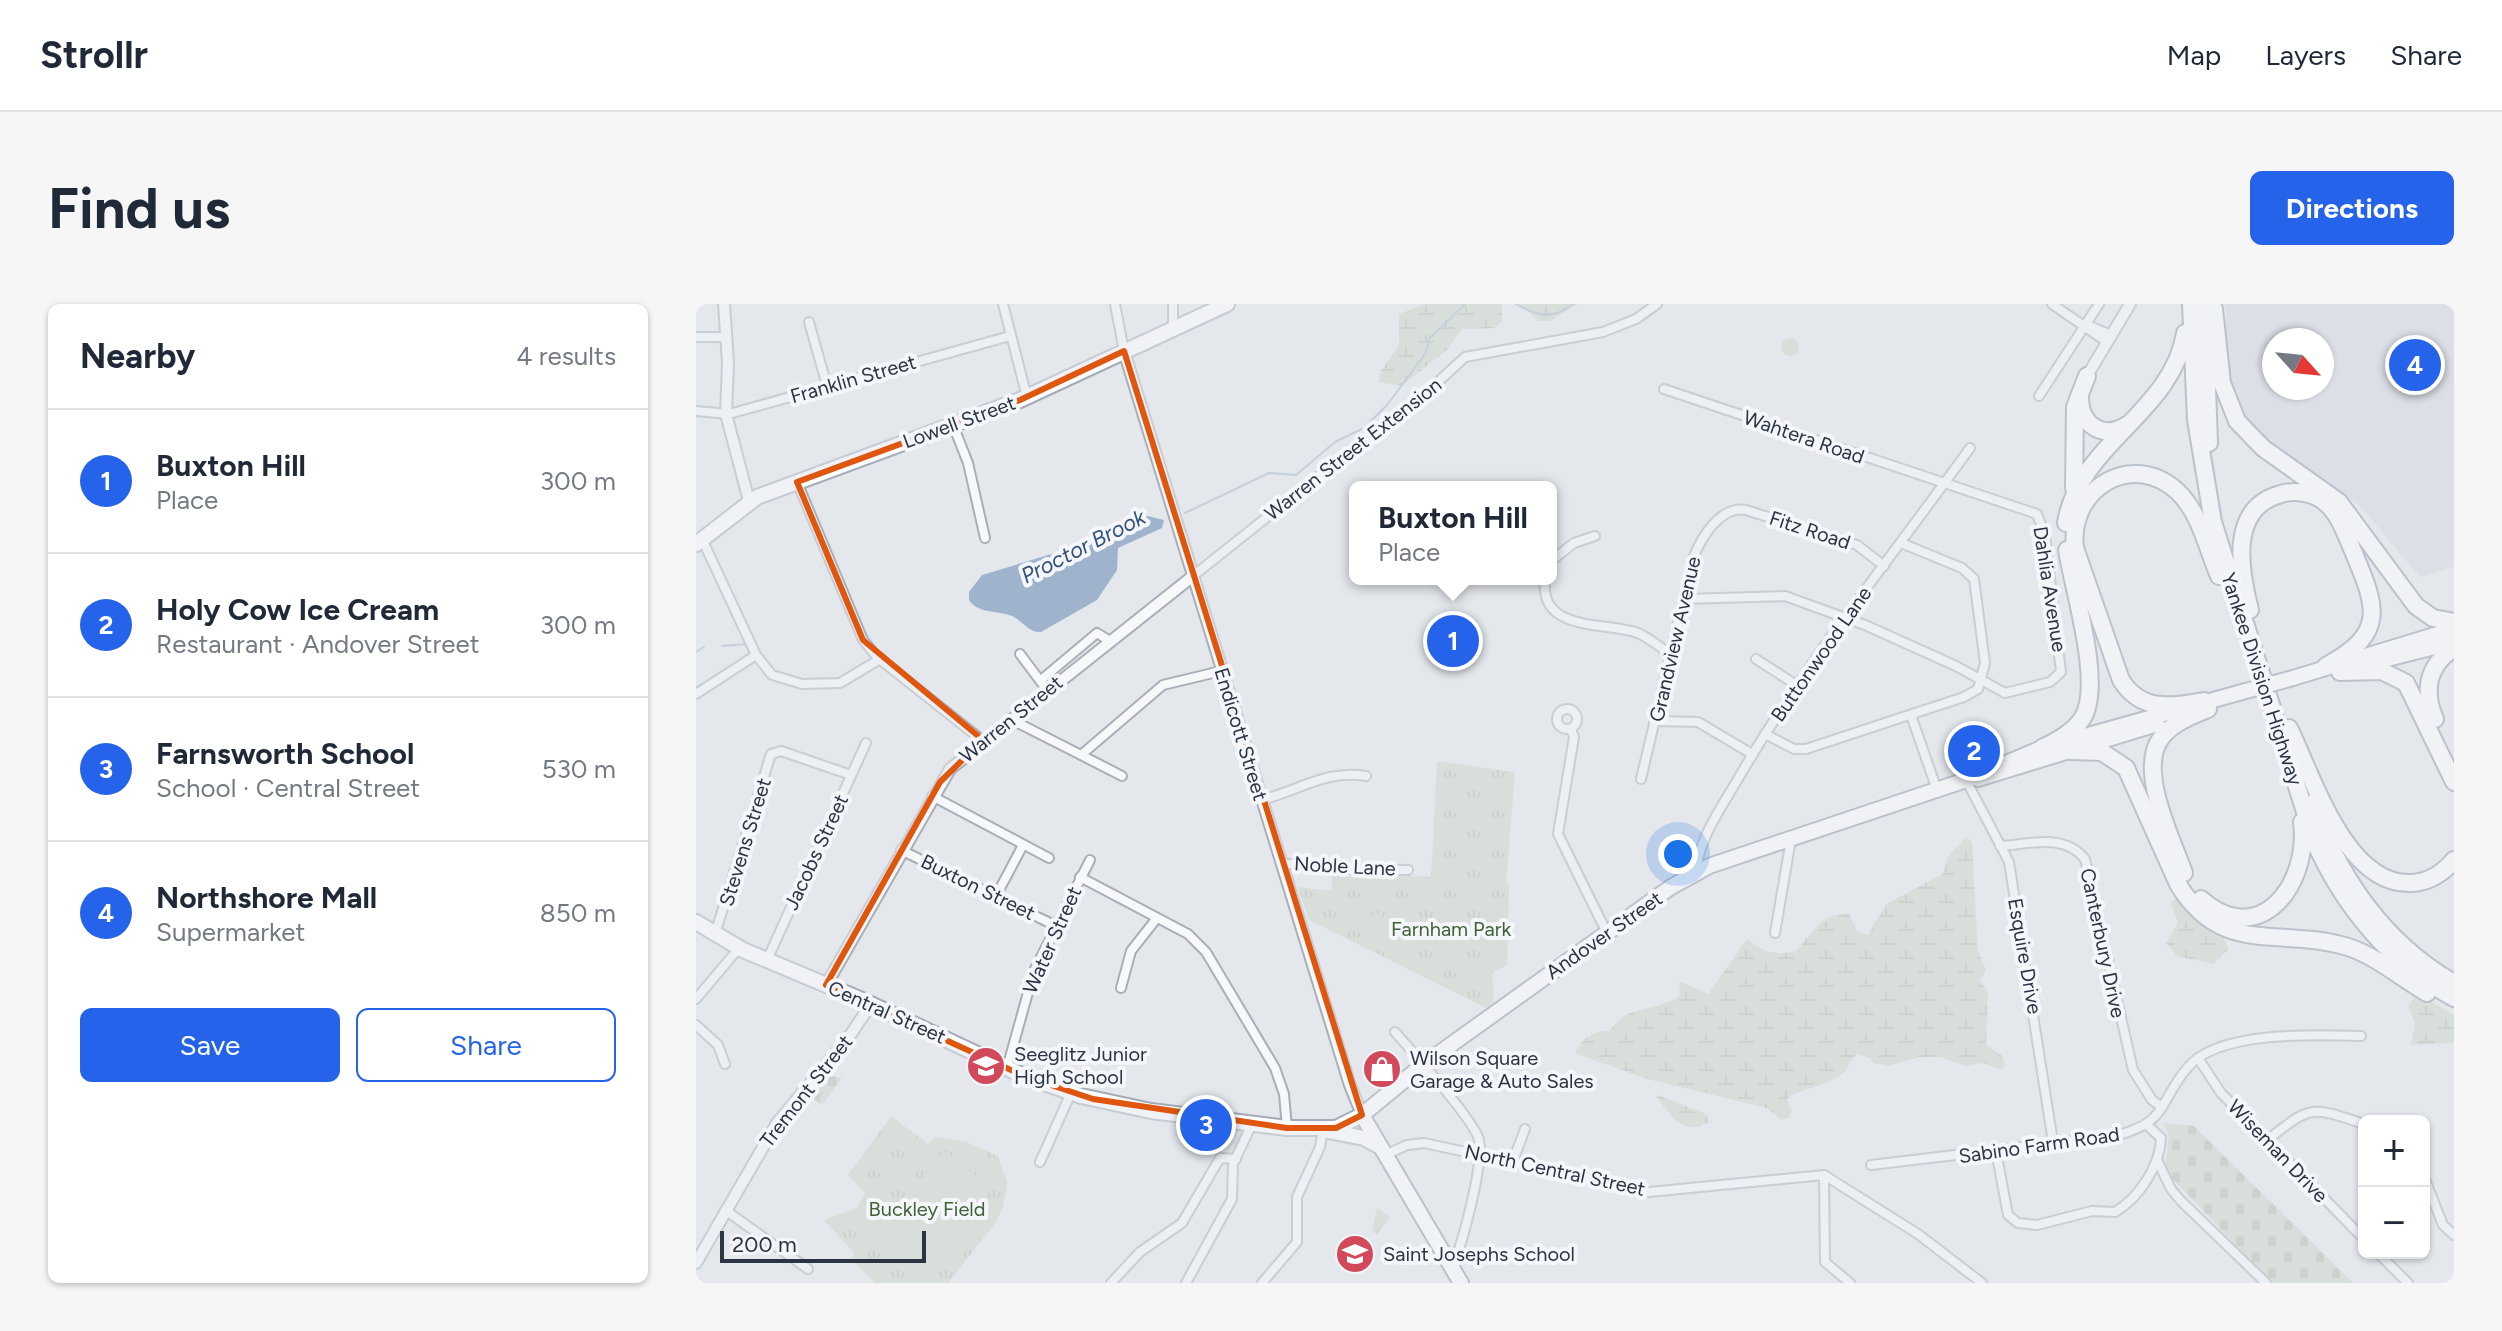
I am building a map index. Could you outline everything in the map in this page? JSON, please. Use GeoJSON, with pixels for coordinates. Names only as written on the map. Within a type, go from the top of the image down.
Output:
{"type":"FeatureCollection","features":[{"type":"Feature","properties":{"kind":"highway"},"geometry":{"type":"LineString","coordinates":[[2073,493],[2088,468],[2166,384],[2184,342],[2189,304]]}},
{"type":"Feature","properties":{"kind":"highway","name":"Yankee Division Highway"},"geometry":{"type":"LineString","coordinates":[[2189,304],[2194,394],[2203,471],[2223,558],[2294,782],[2324,863],[2351,907],[2403,963],[2454,998]]}},
{"type":"Feature","properties":{"kind":"highway","name":"Yankee Division Highway"},"geometry":{"type":"LineString","coordinates":[[2204,304],[2206,407],[2211,456],[2226,533],[2325,837],[2349,881],[2398,942],[2454,983]]}},
{"type":"Feature","properties":{"kind":"highway"},"geometry":{"type":"LineString","coordinates":[[2213,304],[2222,383],[2237,421],[2263,448],[2339,502],[2416,606],[2433,618],[2454,622]]}},
{"type":"Feature","properties":{"kind":"highway"},"geometry":{"type":"LineString","coordinates":[[2087,376],[2080,403],[2088,422],[2106,432],[2131,422]]}},
{"type":"Feature","properties":{"kind":"highway"},"geometry":{"type":"LineString","coordinates":[[2042,748],[2066,735],[2081,720],[2091,693],[2066,542],[2066,521],[2073,493],[2075,407],[2087,376]]}},
{"type":"Feature","properties":{"kind":"highway"},"geometry":{"type":"LineString","coordinates":[[2206,705],[2156,706],[2133,695],[2121,680],[2075,548],[2076,518],[2090,494],[2105,482],[2127,475],[2152,478],[2179,494],[2198,523],[2252,650]]}},
{"type":"Feature","properties":{"kind":"highway"},"geometry":{"type":"LineString","coordinates":[[2250,610],[2240,558],[2244,530],[2252,513],[2266,500],[2283,493],[2300,492],[2322,500],[2340,520],[2371,592],[2374,613],[2363,641],[2333,669]]}},
{"type":"Feature","properties":{"kind":"highway"},"geometry":{"type":"LineString","coordinates":[[2454,645],[2435,666],[2428,694],[2454,761]]}},
{"type":"Feature","properties":{"kind":"highway"},"geometry":{"type":"LineString","coordinates":[[2333,669],[2382,671],[2406,683],[2454,782]]}},
{"type":"Feature","properties":{"kind":"highway"},"geometry":{"type":"LineString","coordinates":[[2206,705],[2168,731],[2157,745],[2151,765],[2154,787],[2184,874],[2198,896],[2212,908],[2236,915],[2261,912],[2282,900],[2292,887],[2304,845],[2294,782]]}},
{"type":"Feature","properties":{"kind":"highway"},"geometry":{"type":"LineString","coordinates":[[2289,728],[2345,841],[2366,868],[2383,879],[2408,883],[2435,876],[2454,860]]}},
{"type":"Feature","properties":{"kind":"highway"},"geometry":{"type":"LineString","coordinates":[[2071,751],[2102,752],[2126,768],[2183,892],[2218,925],[2252,937],[2348,947],[2454,1007]]}},
{"type":"Feature","properties":{"kind":"main road","name":"Lowell Street"},"geometry":{"type":"LineString","coordinates":[[699,541],[749,501],[1027,397],[1227,304]]}},
{"type":"Feature","properties":{"kind":"main road","name":"Andover Street"},"geometry":{"type":"LineString","coordinates":[[1362,1115],[1464,1035],[1696,873],[1966,780],[2042,748],[2294,682],[2454,629]]}},
{"type":"Feature","properties":{"kind":"main road","name":"Andover Street"},"geometry":{"type":"LineString","coordinates":[[2333,669],[2454,645]]}},
{"type":"Feature","properties":{"kind":"main road","name":"Andover Street"},"geometry":{"type":"LineString","coordinates":[[1966,780],[1992,777],[2206,705]]}},
{"type":"Feature","properties":{"kind":"main road","name":"Central Street"},"geometry":{"type":"LineString","coordinates":[[696,922],[739,948],[871,1004],[1007,1068],[1071,1093],[1117,1105],[1287,1128],[1324,1129],[1350,1124],[1362,1115]]}},
{"type":"Feature","properties":{"kind":"main road"},"geometry":{"type":"LineString","coordinates":[[1362,1115],[1461,1283]]}},
{"type":"Feature","properties":{"kind":"main road"},"geometry":{"type":"LineString","coordinates":[[1324,1129],[1364,1138],[1382,1151]]}},
{"type":"Feature","properties":{"kind":"street"},"geometry":{"type":"LineString","coordinates":[[724,304],[726,414],[749,501]]}},
{"type":"Feature","properties":{"kind":"street"},"geometry":{"type":"LineString","coordinates":[[1003,304],[1027,397]]}},
{"type":"Feature","properties":{"kind":"street"},"geometry":{"type":"LineString","coordinates":[[1115,304],[1124,351]]}},
{"type":"Feature","properties":{"kind":"street"},"geometry":{"type":"LineString","coordinates":[[1173,304],[1173,328]]}},
{"type":"Feature","properties":{"kind":"street","name":"Warren Street Extension"},"geometry":{"type":"LineString","coordinates":[[1193,576],[1414,404],[1465,357],[1603,332],[1636,319],[1657,304]]}},
{"type":"Feature","properties":{"kind":"street"},"geometry":{"type":"LineString","coordinates":[[2052,304],[2109,338]]}},
{"type":"Feature","properties":{"kind":"street"},"geometry":{"type":"LineString","coordinates":[[2039,396],[2099,304]]}},
{"type":"Feature","properties":{"kind":"street"},"geometry":{"type":"LineString","coordinates":[[2087,376],[2130,304]]}},
{"type":"Feature","properties":{"kind":"street"},"geometry":{"type":"LineString","coordinates":[[809,322],[827,386]]}},
{"type":"Feature","properties":{"kind":"street","name":"Franklin Street"},"geometry":{"type":"LineString","coordinates":[[696,411],[726,414],[1010,336]]}},
{"type":"Feature","properties":{"kind":"street"},"geometry":{"type":"LineString","coordinates":[[696,337],[726,337]]}},
{"type":"Feature","properties":{"kind":"street","name":"Endicott Street"},"geometry":{"type":"LineString","coordinates":[[1124,351],[1261,800],[1362,1115]]}},
{"type":"Feature","properties":{"kind":"street","name":"Wahtera Road"},"geometry":{"type":"LineString","coordinates":[[1664,389],[1945,482]]}},
{"type":"Feature","properties":{"kind":"street"},"geometry":{"type":"LineString","coordinates":[[953,425],[968,463],[985,538]]}},
{"type":"Feature","properties":{"kind":"street","name":"Buttonwood Lane"},"geometry":{"type":"LineString","coordinates":[[1696,873],[1706,838],[1752,754],[1970,448]]}},
{"type":"Feature","properties":{"kind":"street"},"geometry":{"type":"LineString","coordinates":[[797,482],[854,624],[880,659],[983,741]]}},
{"type":"Feature","properties":{"kind":"street","name":"Dahlia Avenue"},"geometry":{"type":"LineString","coordinates":[[1945,482],[2029,510],[2037,514],[2043,527],[2061,672],[2050,682],[2010,694],[1982,681]]}},
{"type":"Feature","properties":{"kind":"street","name":"Fitz Road"},"geometry":{"type":"LineString","coordinates":[[1729,509],[1746,510],[1857,545],[1884,566]]}},
{"type":"Feature","properties":{"kind":"street","name":"Grandview Avenue"},"geometry":{"type":"LineString","coordinates":[[1641,779],[1697,548],[1729,509]]}},
{"type":"Feature","properties":{"kind":"street"},"geometry":{"type":"LineString","coordinates":[[1557,556],[1574,543],[1595,536]]}},
{"type":"Feature","properties":{"kind":"street"},"geometry":{"type":"LineString","coordinates":[[699,541],[756,655],[772,675],[802,684],[849,680],[880,659]]}},
{"type":"Feature","properties":{"kind":"street"},"geometry":{"type":"LineString","coordinates":[[1765,734],[1800,750],[1971,695],[1982,681],[1985,663],[1974,579],[1962,568],[1901,543]]}},
{"type":"Feature","properties":{"kind":"street","name":"Warren Street"},"geometry":{"type":"LineString","coordinates":[[826,985],[950,769],[1010,719],[1044,685],[1110,641],[1193,576]]}},
{"type":"Feature","properties":{"kind":"street"},"geometry":{"type":"LineString","coordinates":[[1545,585],[1545,595],[1552,610],[1563,617],[1639,634],[1670,654]]}},
{"type":"Feature","properties":{"kind":"street"},"geometry":{"type":"LineString","coordinates":[[1683,599],[1779,594],[1865,625],[1982,681]]}},
{"type":"Feature","properties":{"kind":"street"},"geometry":{"type":"LineString","coordinates":[[1020,654],[1044,685]]}},
{"type":"Feature","properties":{"kind":"street"},"geometry":{"type":"LineString","coordinates":[[696,694],[756,655]]}},
{"type":"Feature","properties":{"kind":"street"},"geometry":{"type":"LineString","coordinates":[[1756,659],[1798,686]]}},
{"type":"Feature","properties":{"kind":"street"},"geometry":{"type":"LineString","coordinates":[[1081,755],[1163,685],[1187,676],[1221,671]]}},
{"type":"Feature","properties":{"kind":"street"},"geometry":{"type":"LineString","coordinates":[[1911,715],[1937,790]]}},
{"type":"Feature","properties":{"kind":"street"},"geometry":{"type":"LineString","coordinates":[[1010,719],[1122,776]]}},
{"type":"Feature","properties":{"kind":"street"},"geometry":{"type":"LineString","coordinates":[[1656,721],[1698,722],[1752,754]]}},
{"type":"Feature","properties":{"kind":"street"},"geometry":{"type":"LineString","coordinates":[[1571,729],[1574,737],[1558,834],[1607,933]]}},
{"type":"Feature","properties":{"kind":"street","name":"Jacobs Street"},"geometry":{"type":"LineString","coordinates":[[767,960],[866,743]]}},
{"type":"Feature","properties":{"kind":"street","name":"Stevens Street"},"geometry":{"type":"LineString","coordinates":[[715,934],[775,751],[851,775]]}},
{"type":"Feature","properties":{"kind":"street"},"geometry":{"type":"LineString","coordinates":[[1261,800],[1295,790],[1319,778],[1366,776]]}},
{"type":"Feature","properties":{"kind":"street","name":"Esquire Drive"},"geometry":{"type":"LineString","coordinates":[[1966,780],[2009,862],[2053,1142]]}},
{"type":"Feature","properties":{"kind":"street"},"geometry":{"type":"LineString","coordinates":[[932,796],[1049,858]]}},
{"type":"Feature","properties":{"kind":"street"},"geometry":{"type":"LineString","coordinates":[[1775,933],[1792,838]]}},
{"type":"Feature","properties":{"kind":"street","name":"Canterbury Drive"},"geometry":{"type":"LineString","coordinates":[[2000,846],[2059,841],[2075,846],[2085,859],[2133,1070],[2152,1100],[2162,1107]]}},
{"type":"Feature","properties":{"kind":"street"},"geometry":{"type":"LineString","coordinates":[[996,896],[1023,845]]}},
{"type":"Feature","properties":{"kind":"street","name":"Buxton Street"},"geometry":{"type":"LineString","coordinates":[[901,850],[1054,925]]}},
{"type":"Feature","properties":{"kind":"street","name":"Water Street"},"geometry":{"type":"LineString","coordinates":[[1007,1068],[1027,990],[1054,925],[1090,860]]}},
{"type":"Feature","properties":{"kind":"street","name":"Noble Lane"},"geometry":{"type":"LineString","coordinates":[[1281,863],[1334,869],[1408,870]]}},
{"type":"Feature","properties":{"kind":"street"},"geometry":{"type":"LineString","coordinates":[[1080,877],[1193,938],[1206,952],[1275,1068],[1284,1094],[1287,1128]]}},
{"type":"Feature","properties":{"kind":"street"},"geometry":{"type":"LineString","coordinates":[[1121,988],[1131,951],[1157,918]]}},
{"type":"Feature","properties":{"kind":"street"},"geometry":{"type":"LineString","coordinates":[[698,994],[739,948]]}},
{"type":"Feature","properties":{"kind":"street","name":"Tremont Street"},"geometry":{"type":"LineString","coordinates":[[696,1263],[781,1117],[849,1037],[871,1004]]}},
{"type":"Feature","properties":{"kind":"street"},"geometry":{"type":"LineString","coordinates":[[696,1025],[718,1045],[725,1064]]}},
{"type":"Feature","properties":{"kind":"street"},"geometry":{"type":"LineString","coordinates":[[1395,1032],[1473,1127],[1480,1154],[1453,1268]]}},
{"type":"Feature","properties":{"kind":"street"},"geometry":{"type":"LineString","coordinates":[[2198,1058],[2216,1049],[2256,1040],[2310,1035],[2361,1036]]}},
{"type":"Feature","properties":{"kind":"street","name":"Sabino Farm Road"},"geometry":{"type":"LineString","coordinates":[[1871,1165],[2115,1136],[2147,1125],[2198,1058]]}},
{"type":"Feature","properties":{"kind":"street","name":"Wiseman Drive"},"geometry":{"type":"LineString","coordinates":[[2198,1058],[2221,1093],[2358,1233]]}},
{"type":"Feature","properties":{"kind":"street"},"geometry":{"type":"LineString","coordinates":[[1040,1162],[1071,1093]]}},
{"type":"Feature","properties":{"kind":"street"},"geometry":{"type":"LineString","coordinates":[[2266,1141],[2291,1118],[2311,1111],[2358,1123]]}},
{"type":"Feature","properties":{"kind":"street"},"geometry":{"type":"LineString","coordinates":[[1186,1283],[1232,1199],[1232,1169],[1252,1124]]}},
{"type":"Feature","properties":{"kind":"street"},"geometry":{"type":"LineString","coordinates":[[1996,1151],[2008,1215],[2018,1223],[2037,1225],[2092,1211],[2115,1212],[2143,1185],[2157,1160],[2161,1138],[2147,1125]]}},
{"type":"Feature","properties":{"kind":"street"},"geometry":{"type":"LineString","coordinates":[[1262,1283],[1297,1242],[1297,1197],[1320,1147],[1324,1129]]}},
{"type":"Feature","properties":{"kind":"street"},"geometry":{"type":"LineString","coordinates":[[1513,1161],[1525,1129]]}},
{"type":"Feature","properties":{"kind":"street","name":"North Central Street"},"geometry":{"type":"LineString","coordinates":[[1382,1151],[1416,1143],[1480,1154],[1649,1192],[1824,1175]]}},
{"type":"Feature","properties":{"kind":"street"},"geometry":{"type":"LineString","coordinates":[[1111,1283],[1140,1252],[1182,1223],[1220,1158],[1236,1159]]}},
{"type":"Feature","properties":{"kind":"street"},"geometry":{"type":"LineString","coordinates":[[2157,1160],[2181,1201],[2266,1283]]}},
{"type":"Feature","properties":{"kind":"street"},"geometry":{"type":"LineString","coordinates":[[1824,1175],[1825,1262],[1850,1283]]}},
{"type":"Feature","properties":{"kind":"street"},"geometry":{"type":"LineString","coordinates":[[1824,1175],[1918,1234],[1982,1283]]}},
{"type":"Feature","properties":{"kind":"street"},"geometry":{"type":"LineString","coordinates":[[2428,1187],[2443,1225],[2454,1235]]}},
{"type":"Feature","properties":{"kind":"street"},"geometry":{"type":"LineString","coordinates":[[725,1210],[808,1269]]}},
{"type":"Feature","properties":{"kind":"street"},"geometry":{"type":"LineString","coordinates":[[2384,1259],[2408,1283]]}},
{"type":"Feature","properties":{"kind":"highlighted area"},"geometry":{"type":"Polygon","coordinates":[[[1124,351],[1362,1115],[1336,1128],[1287,1128],[1093,1099],[1024,1076],[826,985],[940,782],[983,740],[863,640],[797,482],[1020,400],[1124,351]]]}},
{"type":"Feature","properties":{"kind":"shaded area"},"geometry":{"type":"Polygon","coordinates":[[[2226,304],[2454,304],[2454,567],[2420,577],[2360,506],[2250,426],[2236,401],[2226,370],[2226,304]]]}},
{"type":"Feature","properties":{"kind":"green space"},"geometry":{"type":"Polygon","coordinates":[[[1424,304],[1502,304],[1502,321],[1495,328],[1462,329],[1447,350],[1401,386],[1379,382],[1380,372],[1399,345],[1399,314],[1424,304]]]}},
{"type":"Feature","properties":{"kind":"green space"},"geometry":{"type":"Polygon","coordinates":[[[1519,304],[1578,304],[1550,321],[1539,321],[1519,304]]]}},
{"type":"Feature","properties":{"kind":"green space"},"geometry":{"type":"Polygon","coordinates":[[[1790,338],[1799,347],[1790,356],[1781,347],[1790,338]]]}},
{"type":"Feature","properties":{"kind":"green space","name":"Farnham Park"},"geometry":{"type":"Polygon","coordinates":[[[1437,761],[1515,772],[1506,884],[1509,884],[1507,965],[1492,973],[1494,1003],[1486,1008],[1309,920],[1298,887],[1331,891],[1333,872],[1431,877],[1437,761]]]}},
{"type":"Feature","properties":{"kind":"green space"},"geometry":{"type":"Polygon","coordinates":[[[1967,836],[1972,843],[1978,951],[1986,970],[1980,981],[1988,992],[1986,1044],[2002,1056],[2005,1064],[2002,1070],[1983,1063],[1965,1066],[1941,1057],[1919,1057],[1889,1066],[1873,1063],[1870,1058],[1858,1054],[1835,1078],[1787,1099],[1792,1111],[1788,1118],[1781,1120],[1767,1108],[1647,1079],[1575,1053],[1589,1036],[1610,1031],[1625,1016],[1680,995],[1679,981],[1708,994],[1747,939],[1769,952],[1796,951],[1818,925],[1839,914],[1849,914],[1857,931],[1868,935],[1886,904],[1943,874],[1948,856],[1967,836]]]}},
{"type":"Feature","properties":{"kind":"green space"},"geometry":{"type":"Polygon","coordinates":[[[2176,898],[2222,934],[2229,949],[2213,964],[2177,956],[2166,943],[2178,923],[2171,903],[2176,898]]]}},
{"type":"Feature","properties":{"kind":"green space"},"geometry":{"type":"Polygon","coordinates":[[[1381,914],[1382,928],[1355,931],[1353,917],[1381,914]]]}},
{"type":"Feature","properties":{"kind":"green space"},"geometry":{"type":"Polygon","coordinates":[[[2418,994],[2454,1015],[2454,1043],[2411,1045],[2415,1023],[2408,1006],[2418,994]]]}},
{"type":"Feature","properties":{"kind":"green space"},"geometry":{"type":"Polygon","coordinates":[[[826,1075],[842,1078],[822,1105],[809,1095],[826,1075]]]}},
{"type":"Feature","properties":{"kind":"green space"},"geometry":{"type":"Polygon","coordinates":[[[1658,1095],[1708,1115],[1709,1122],[1691,1127],[1678,1122],[1656,1097],[1658,1095]]]}},
{"type":"Feature","properties":{"kind":"green space","name":"Buckley Field"},"geometry":{"type":"Polygon","coordinates":[[[891,1116],[928,1144],[935,1137],[967,1142],[998,1156],[1007,1182],[1003,1207],[996,1222],[948,1283],[875,1283],[851,1259],[855,1254],[824,1220],[857,1208],[865,1193],[848,1175],[891,1116]]]}},
{"type":"Feature","properties":{"kind":"green space"},"geometry":{"type":"Polygon","coordinates":[[[2163,1123],[2194,1126],[2353,1283],[2272,1283],[2165,1171],[2169,1135],[2163,1123]]]}},
{"type":"Feature","properties":{"kind":"green space"},"geometry":{"type":"Polygon","coordinates":[[[944,1151],[992,1188],[921,1281],[873,1244],[944,1151]]]}},
{"type":"Feature","properties":{"kind":"green space"},"geometry":{"type":"Polygon","coordinates":[[[1377,1208],[1390,1217],[1377,1234],[1372,1231],[1377,1208]]]}},
{"type":"Feature","properties":{"kind":"water"},"geometry":{"type":"Polygon","coordinates":[[[1148,516],[1164,520],[1162,528],[1118,548],[1117,570],[1097,600],[1041,632],[1029,629],[1012,616],[977,608],[969,600],[969,592],[982,575],[1088,543],[1148,516]]]}},
{"type":"Feature","properties":{"kind":"waterway","name":"Proctor Brook"},"geometry":{"type":"LineString","coordinates":[[1185,513],[1269,473],[1296,475],[1335,442],[1364,428],[1387,405],[1426,353],[1429,339],[1465,304]]}},
{"type":"Feature","properties":{"kind":"waterway","name":"Proctor Brook"},"geometry":{"type":"LineString","coordinates":[[1516,304],[1544,315],[1558,313],[1573,304]]}},
{"type":"Feature","properties":{"kind":"waterway","name":"Proctor Brook"},"geometry":{"type":"LineString","coordinates":[[722,646],[746,644]]}},
{"type":"Feature","properties":{"kind":"waterway","name":"Proctor Brook"},"geometry":{"type":"LineString","coordinates":[[696,652],[704,647]]}},
{"type":"Feature","properties":{"kind":"place","name":"Northshore Mall"},"geometry":{"type":"Point","coordinates":[2415,365]}},
{"type":"Feature","properties":{"kind":"place","name":"Buxton Hill"},"geometry":{"type":"Point","coordinates":[1453,641]}},
{"type":"Feature","properties":{"kind":"place","name":"Holy Cow Ice Cream"},"geometry":{"type":"Point","coordinates":[1974,751]}},
{"type":"Feature","properties":{"kind":"place","name":"Seeglitz Junior High School"},"geometry":{"type":"Point","coordinates":[986,1066]}},
{"type":"Feature","properties":{"kind":"place","name":"Wilson Square Garage & Auto Sales"},"geometry":{"type":"Point","coordinates":[1382,1069]}},
{"type":"Feature","properties":{"kind":"place","name":"Farnsworth School"},"geometry":{"type":"Point","coordinates":[1206,1125]}},
{"type":"Feature","properties":{"kind":"place","name":"Saint Josephs School"},"geometry":{"type":"Point","coordinates":[1355,1254]}}]}
